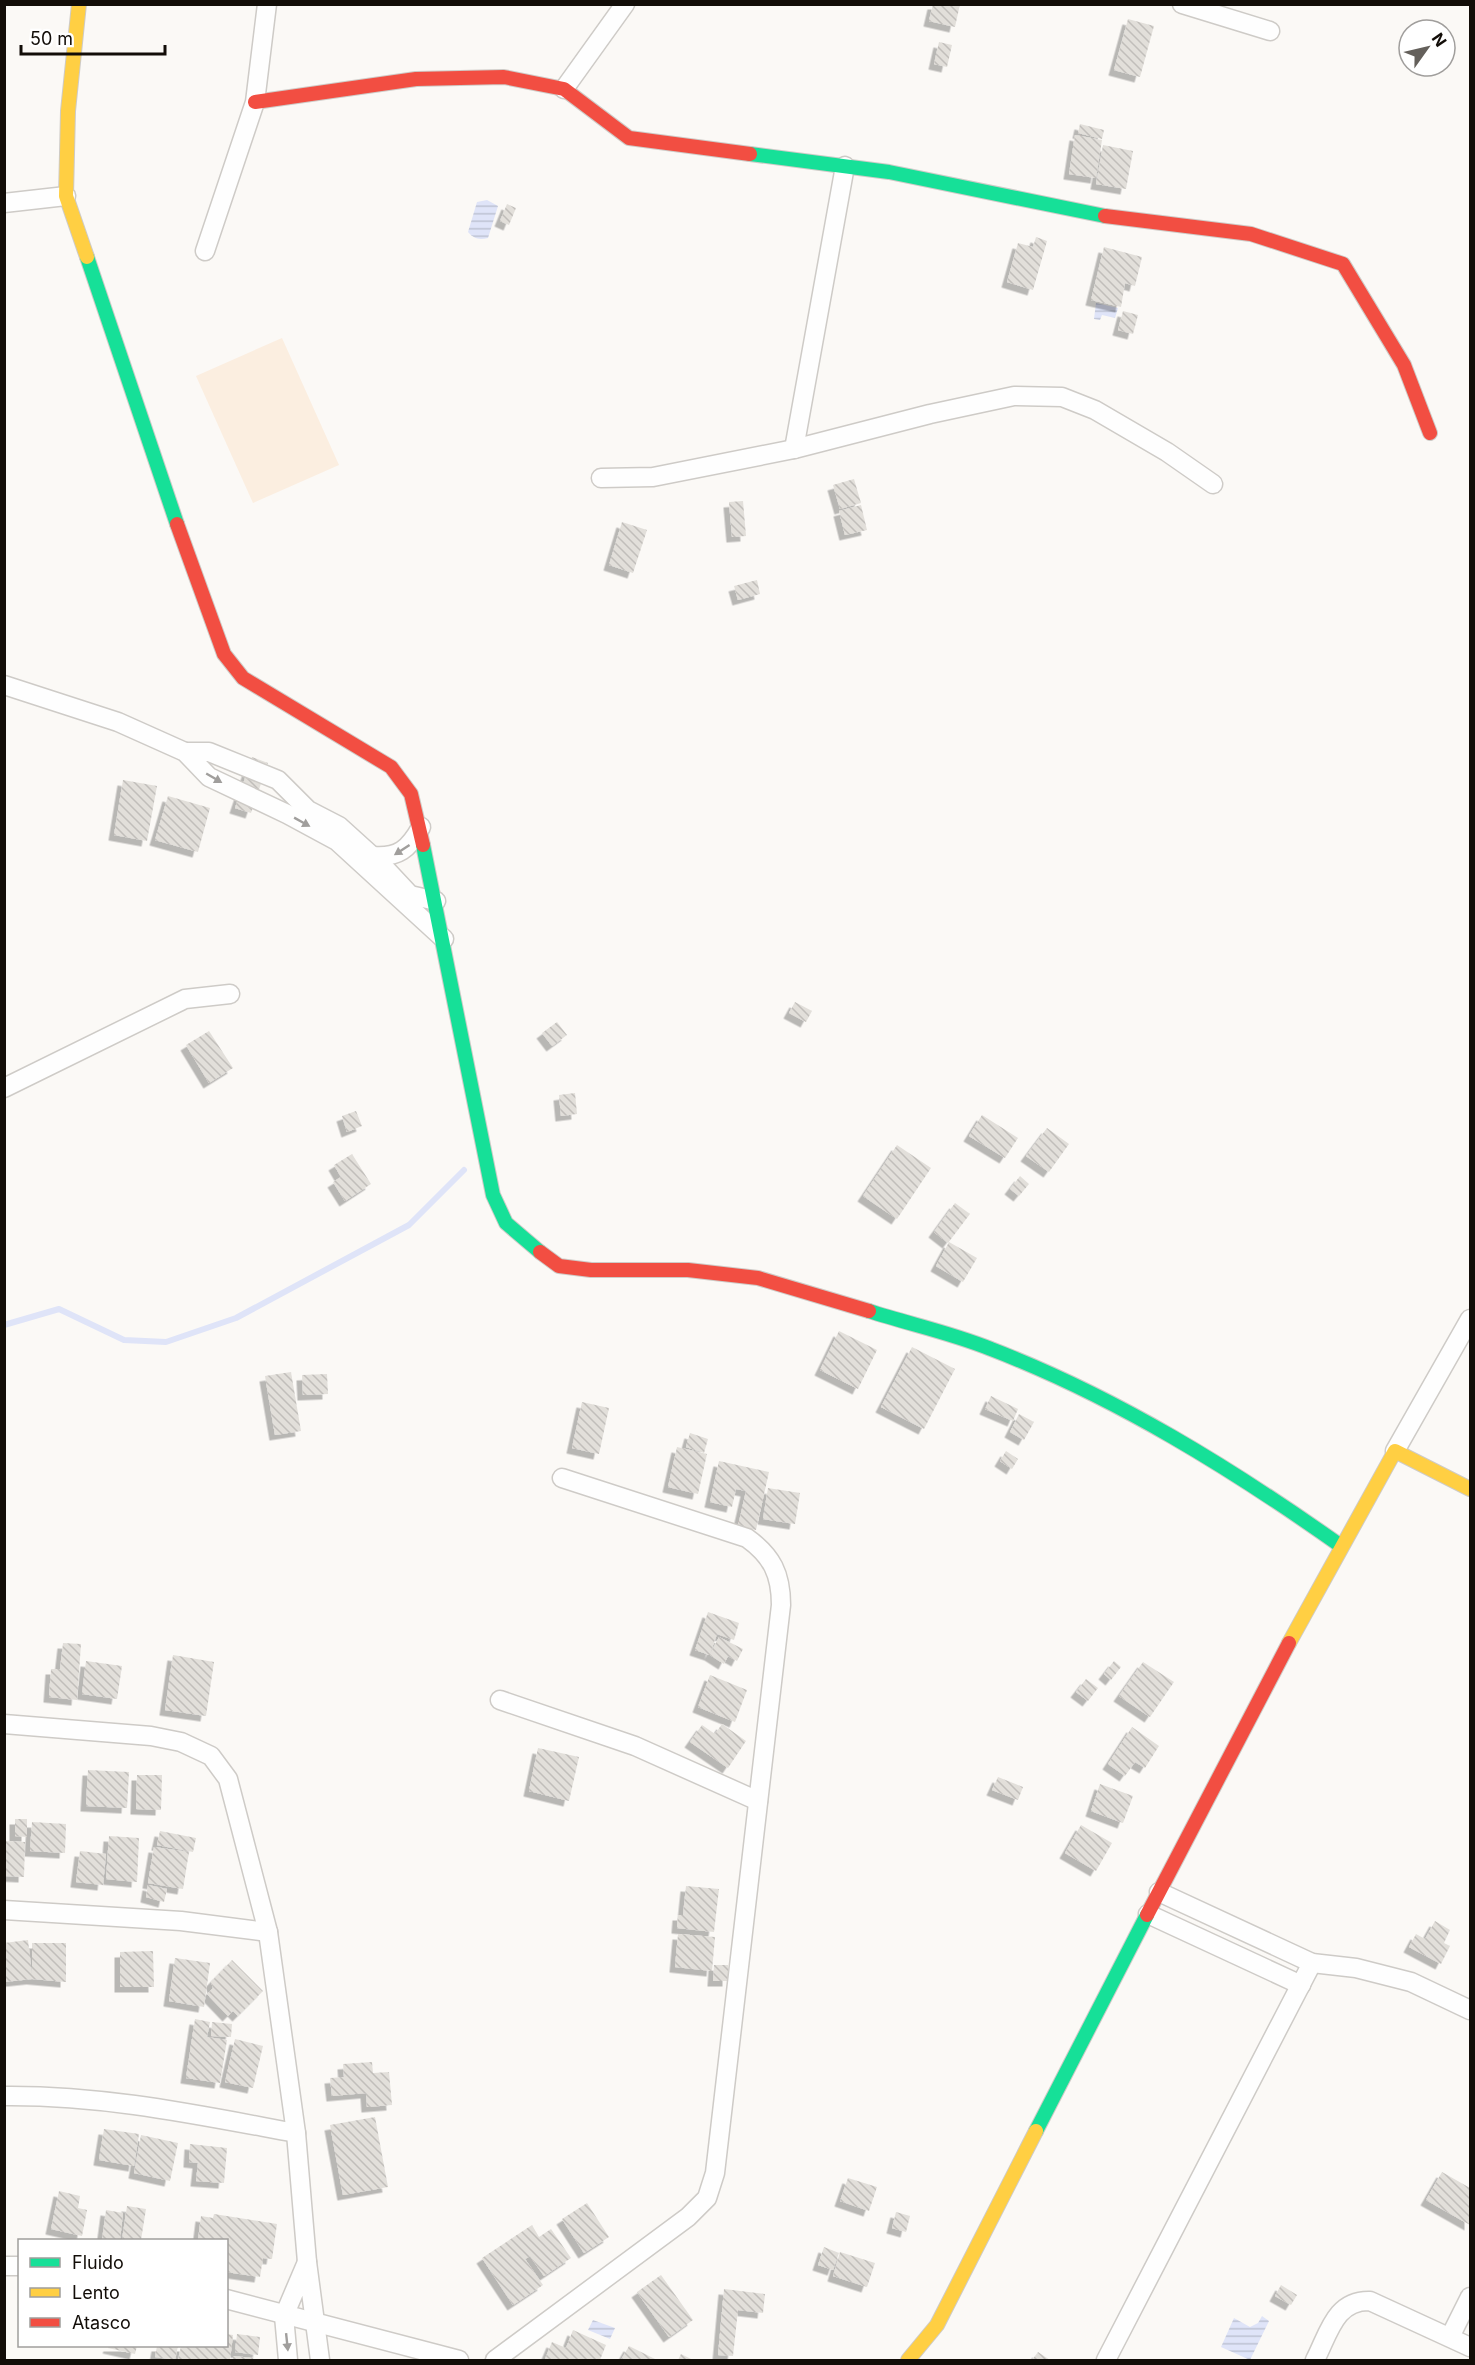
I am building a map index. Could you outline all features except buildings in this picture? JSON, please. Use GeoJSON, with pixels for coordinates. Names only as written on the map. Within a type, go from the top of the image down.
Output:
{"type":"FeatureCollection","features":[{"type":"Feature","properties":{"kind":"street"},"geometry":{"type":"LineString","coordinates":[[79,4],[68,111],[66,196],[224,654],[243,678],[269,696],[392,766],[411,794],[421,827],[444,939],[493,1194],[507,1223],[533,1247],[559,1266],[591,1270],[687,1270],[758,1278],[990,1348],[1095,1394],[1264,1492],[1341,1546]]}},
{"type":"Feature","properties":{"kind":"street"},"geometry":{"type":"LineString","coordinates":[[205,251],[255,102],[267,4]]}},
{"type":"Feature","properties":{"kind":"street"},"geometry":{"type":"LineString","coordinates":[[564,88],[625,4]]}},
{"type":"Feature","properties":{"kind":"street"},"geometry":{"type":"LineString","coordinates":[[1182,4],[1270,32]]}},
{"type":"Feature","properties":{"kind":"street"},"geometry":{"type":"LineString","coordinates":[[255,102],[416,79],[483,75],[564,88],[629,138],[889,172],[1131,221],[1251,234],[1343,264],[1404,365],[1430,433]]}},
{"type":"Feature","properties":{"kind":"street"},"geometry":{"type":"LineString","coordinates":[[794,449],[845,166]]}},
{"type":"Feature","properties":{"kind":"street"},"geometry":{"type":"LineString","coordinates":[[4,203],[66,196]]}},
{"type":"Feature","properties":{"kind":"street"},"geometry":{"type":"LineString","coordinates":[[601,478],[653,477],[794,449],[930,414],[1014,396],[1062,397],[1095,410],[1167,452],[1213,484]]}},
{"type":"Feature","properties":{"kind":"street"},"geometry":{"type":"LineString","coordinates":[[4,685],[118,722],[185,752],[209,777],[268,804],[337,841],[444,939]]}},
{"type":"Feature","properties":{"kind":"street"},"geometry":{"type":"LineString","coordinates":[[185,752],[209,752],[278,780],[308,810],[339,826],[373,856],[410,895],[436,901]]}},
{"type":"Feature","properties":{"kind":"street"},"geometry":{"type":"LineString","coordinates":[[373,856],[389,857],[403,852],[412,843],[421,827]]}},
{"type":"Feature","properties":{"kind":"street"},"geometry":{"type":"LineString","coordinates":[[4,1088],[185,999],[230,994]]}},
{"type":"Feature","properties":{"kind":"street"},"geometry":{"type":"LineString","coordinates":[[908,2361],[937,2325],[1159,1892],[1341,1546],[1470,1319]]}},
{"type":"Feature","properties":{"kind":"street"},"geometry":{"type":"LineString","coordinates":[[1395,1451],[1470,1490]]}},
{"type":"Feature","properties":{"kind":"street"},"geometry":{"type":"LineString","coordinates":[[495,2361],[688,2217],[707,2198],[715,2173],[781,1605],[781,1585],[775,1566],[763,1550],[747,1538],[562,1478]]}},
{"type":"Feature","properties":{"kind":"street"},"geometry":{"type":"LineString","coordinates":[[500,1700],[635,1746],[758,1801]]}},
{"type":"Feature","properties":{"kind":"street"},"geometry":{"type":"LineString","coordinates":[[4,1724],[151,1736],[181,1742],[212,1756],[228,1779],[268,1932],[296,2133],[307,2262],[320,2361]]}},
{"type":"Feature","properties":{"kind":"street"},"geometry":{"type":"LineString","coordinates":[[1159,1892],[1312,1963],[1356,1968],[1411,1982],[1470,2010]]}},
{"type":"Feature","properties":{"kind":"street"},"geometry":{"type":"LineString","coordinates":[[4,1910],[181,1921],[268,1932]]}},
{"type":"Feature","properties":{"kind":"street"},"geometry":{"type":"LineString","coordinates":[[1148,1914],[1301,1985]]}},
{"type":"Feature","properties":{"kind":"street"},"geometry":{"type":"LineString","coordinates":[[1106,2361],[1312,1963]]}},
{"type":"Feature","properties":{"kind":"street"},"geometry":{"type":"LineString","coordinates":[[4,2096],[62,2095],[159,2107],[296,2133]]}},
{"type":"Feature","properties":{"kind":"street"},"geometry":{"type":"LineString","coordinates":[[288,2361],[284,2316],[307,2262]]}},
{"type":"Feature","properties":{"kind":"street"},"geometry":{"type":"LineString","coordinates":[[1450,2337],[1470,2297]]}},
{"type":"Feature","properties":{"kind":"street"},"geometry":{"type":"LineString","coordinates":[[1315,2361],[1341,2310],[1358,2300],[1370,2301],[1470,2347]]}},
{"type":"Feature","properties":{"kind":"street"},"geometry":{"type":"LineString","coordinates":[[228,2301],[459,2361]]}},
{"type":"Feature","properties":{"kind":"shaded area"},"geometry":{"type":"Polygon","coordinates":[[[282,338],[339,465],[253,503],[196,376],[282,338]]]}},
{"type":"Feature","properties":{"kind":"water"},"geometry":{"type":"Polygon","coordinates":[[[487,200],[498,206],[488,238],[482,239],[468,232],[477,202],[487,200]]]}},
{"type":"Feature","properties":{"kind":"water"},"geometry":{"type":"Polygon","coordinates":[[[1096,303],[1118,308],[1115,318],[1102,315],[1100,320],[1094,319],[1096,303]]]}},
{"type":"Feature","properties":{"kind":"water"},"geometry":{"type":"Polygon","coordinates":[[[1262,2316],[1269,2321],[1250,2360],[1221,2347],[1234,2318],[1250,2327],[1258,2323],[1262,2316]]]}},
{"type":"Feature","properties":{"kind":"water"},"geometry":{"type":"Polygon","coordinates":[[[593,2320],[615,2328],[610,2339],[588,2330],[593,2320]]]}},
{"type":"Feature","properties":{"kind":"waterway"},"geometry":{"type":"LineString","coordinates":[[4,1325],[59,1309],[124,1340],[166,1342],[236,1318],[409,1225],[464,1170]]}},
{"type":"Feature","properties":{"kind":"traffic: fast"},"geometry":{"type":"LineString","coordinates":[[750,154],[889,172],[1105,216]]}},
{"type":"Feature","properties":{"kind":"traffic: fast"},"geometry":{"type":"LineString","coordinates":[[87,257],[177,524]]}},
{"type":"Feature","properties":{"kind":"traffic: fast"},"geometry":{"type":"LineString","coordinates":[[423,845],[493,1195],[506,1223],[540,1252]]}},
{"type":"Feature","properties":{"kind":"traffic: fast"},"geometry":{"type":"LineString","coordinates":[[869,1311],[976,1343],[1083,1389],[1215,1462],[1341,1546]]}},
{"type":"Feature","properties":{"kind":"traffic: fast"},"geometry":{"type":"LineString","coordinates":[[1036,2131],[1147,1915]]}},
{"type":"Feature","properties":{"kind":"traffic: slow"},"geometry":{"type":"LineString","coordinates":[[79,4],[68,111],[66,196],[87,257]]}},
{"type":"Feature","properties":{"kind":"traffic: slow"},"geometry":{"type":"LineString","coordinates":[[1289,1643],[1395,1451],[1470,1489]]}},
{"type":"Feature","properties":{"kind":"traffic: slow"},"geometry":{"type":"LineString","coordinates":[[908,2360],[937,2325],[1036,2131]]}},
{"type":"Feature","properties":{"kind":"traffic: jam"},"geometry":{"type":"LineString","coordinates":[[255,102],[416,79],[504,77],[564,89],[629,138],[750,154]]}},
{"type":"Feature","properties":{"kind":"traffic: jam"},"geometry":{"type":"LineString","coordinates":[[1105,216],[1251,234],[1343,264],[1404,365],[1430,433]]}},
{"type":"Feature","properties":{"kind":"traffic: jam"},"geometry":{"type":"LineString","coordinates":[[177,524],[224,654],[243,678],[391,767],[411,794],[423,845]]}},
{"type":"Feature","properties":{"kind":"traffic: jam"},"geometry":{"type":"LineString","coordinates":[[540,1252],[559,1266],[591,1270],[688,1270],[758,1278],[869,1311]]}},
{"type":"Feature","properties":{"kind":"traffic: jam"},"geometry":{"type":"LineString","coordinates":[[1147,1915],[1289,1643]]}}]}
